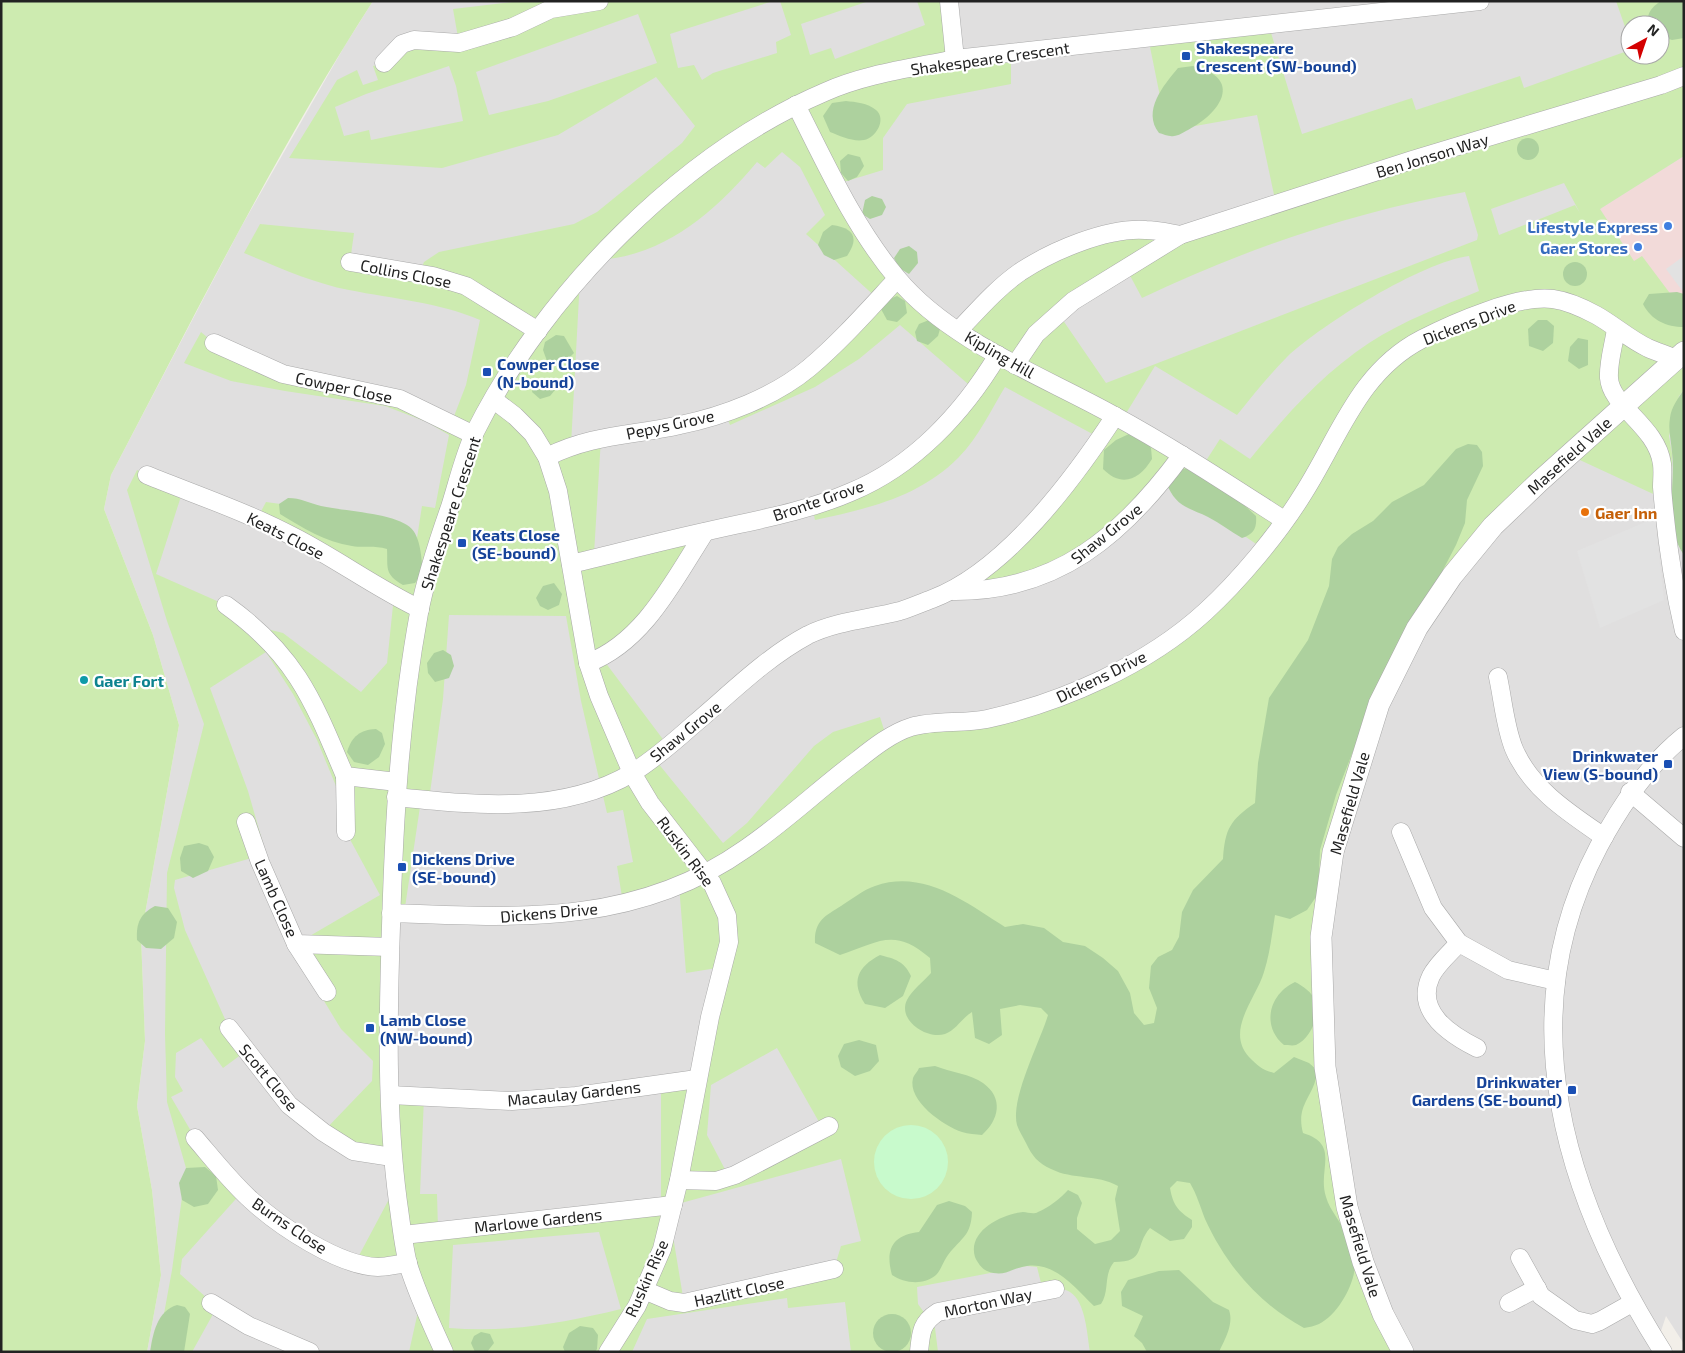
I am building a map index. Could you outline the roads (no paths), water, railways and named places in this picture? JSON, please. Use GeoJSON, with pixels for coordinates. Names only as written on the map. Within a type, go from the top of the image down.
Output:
{"type":"FeatureCollection","features":[{"type":"Feature","properties":{"kind":"street"},"geometry":{"type":"LineString","coordinates":[[384,63],[402,44],[414,40],[459,43],[513,27],[552,9],[599,1]]}},
{"type":"Feature","properties":{"kind":"street"},"geometry":{"type":"LineString","coordinates":[[949,1],[954,60]]}},
{"type":"Feature","properties":{"kind":"street","name":"Shakespeare Crescent"},"geometry":{"type":"LineString","coordinates":[[444,1352],[425,1311],[408,1263],[392,1157],[390,1095],[391,913],[396,790],[406,695],[420,609],[441,534],[474,435],[538,331],[561,299],[606,250],[670,191],[721,151],[796,105],[829,90],[885,74],[954,60],[1480,1]]}},
{"type":"Feature","properties":{"kind":"street","name":"Ben Jonson Way"},"geometry":{"type":"LineString","coordinates":[[1015,365],[1036,334],[1073,301],[1180,235],[1412,160],[1655,87],[1684,76]]}},
{"type":"Feature","properties":{"kind":"street","name":"Kipling Hill"},"geometry":{"type":"LineString","coordinates":[[796,105],[843,197],[867,237],[897,279],[926,307],[998,355],[1115,416],[1182,455],[1284,520]]}},
{"type":"Feature","properties":{"kind":"street","name":"Ben Jonson Way"},"geometry":{"type":"LineString","coordinates":[[959,330],[993,294],[1013,278],[1057,253],[1084,241],[1118,232],[1145,230],[1180,235]]}},
{"type":"Feature","properties":{"kind":"street","name":"Collins Close"},"geometry":{"type":"LineString","coordinates":[[350,262],[426,275],[466,286],[538,331]]}},
{"type":"Feature","properties":{"kind":"street","name":"Pepys Grove"},"geometry":{"type":"LineString","coordinates":[[548,457],[571,445],[601,438],[680,426],[746,404],[807,370],[850,330],[897,279]]}},
{"type":"Feature","properties":{"kind":"street","name":"Dickens Drive"},"geometry":{"type":"LineString","coordinates":[[391,913],[516,918],[591,912],[660,894],[705,873],[744,850],[878,744],[910,727],[982,720],[1035,708],[1090,686],[1157,648],[1204,613],[1244,570],[1302,496],[1348,410],[1368,383],[1394,359],[1418,341],[1490,311],[1525,301],[1551,299],[1572,304],[1597,316],[1648,347],[1680,356]]}},
{"type":"Feature","properties":{"kind":"street"},"geometry":{"type":"LineString","coordinates":[[1616,329],[1609,378],[1613,394],[1625,405],[1657,444],[1662,464],[1662,487],[1674,586],[1684,631]]}},
{"type":"Feature","properties":{"kind":"street","name":"Cowper Close"},"geometry":{"type":"LineString","coordinates":[[214,343],[283,374],[400,400],[474,435]]}},
{"type":"Feature","properties":{"kind":"street","name":"Bronte Grove"},"geometry":{"type":"LineString","coordinates":[[571,564],[798,511],[852,492],[894,470],[924,447],[959,410],[983,380],[998,355]]}},
{"type":"Feature","properties":{"kind":"street","name":"Masefield Vale"},"geometry":{"type":"LineString","coordinates":[[1403,1352],[1383,1314],[1363,1262],[1347,1207],[1325,1068],[1320,937],[1333,852],[1379,704],[1417,628],[1452,576],[1493,526],[1540,481],[1680,356]]}},
{"type":"Feature","properties":{"kind":"street","name":"Ruskin Rise"},"geometry":{"type":"LineString","coordinates":[[494,400],[515,416],[533,434],[548,457],[558,491],[588,663],[599,696],[632,773],[650,803],[712,883],[727,916],[729,942],[710,1017],[679,1180],[662,1249],[644,1290],[608,1352]]}},
{"type":"Feature","properties":{"kind":"street","name":"Shaw Grove"},"geometry":{"type":"LineString","coordinates":[[953,591],[1021,536],[1052,502],[1087,457],[1115,416]]}},
{"type":"Feature","properties":{"kind":"street","name":"Shaw Grove"},"geometry":{"type":"LineString","coordinates":[[345,776],[396,790],[473,804],[516,804],[565,798],[601,788],[632,773],[680,737],[778,654],[809,635],[835,625],[901,611],[953,591],[1002,588],[1034,579],[1070,563],[1110,534],[1139,507],[1159,486],[1182,455]]}},
{"type":"Feature","properties":{"kind":"street","name":"Keats Close"},"geometry":{"type":"LineString","coordinates":[[147,475],[257,519],[295,537],[394,596],[420,609]]}},
{"type":"Feature","properties":{"kind":"street"},"geometry":{"type":"LineString","coordinates":[[588,663],[602,658],[627,640],[660,602],[705,532]]}},
{"type":"Feature","properties":{"kind":"street"},"geometry":{"type":"LineString","coordinates":[[226,605],[255,626],[274,645],[297,675],[317,708],[345,776],[346,832]]}},
{"type":"Feature","properties":{"kind":"street"},"geometry":{"type":"LineString","coordinates":[[1498,677],[1514,748],[1530,777],[1562,809],[1604,837]]}},
{"type":"Feature","properties":{"kind":"street"},"geometry":{"type":"LineString","coordinates":[[1663,1352],[1632,1303],[1578,1185],[1564,1135],[1555,1081],[1553,1026],[1556,981],[1567,930],[1585,872],[1630,792],[1670,747],[1684,736]]}},
{"type":"Feature","properties":{"kind":"street"},"geometry":{"type":"LineString","coordinates":[[1630,792],[1684,838]]}},
{"type":"Feature","properties":{"kind":"street","name":"Lamb Close"},"geometry":{"type":"LineString","coordinates":[[246,822],[260,862],[296,944],[390,947]]}},
{"type":"Feature","properties":{"kind":"street"},"geometry":{"type":"LineString","coordinates":[[1401,832],[1433,908],[1458,943],[1508,970],[1556,981]]}},
{"type":"Feature","properties":{"kind":"street"},"geometry":{"type":"LineString","coordinates":[[1458,943],[1431,976],[1427,990],[1429,1005],[1434,1018],[1452,1035],[1477,1048]]}},
{"type":"Feature","properties":{"kind":"street"},"geometry":{"type":"LineString","coordinates":[[296,944],[327,992]]}},
{"type":"Feature","properties":{"kind":"street","name":"Scott Close"},"geometry":{"type":"LineString","coordinates":[[229,1028],[296,1111],[323,1132],[353,1151],[392,1157]]}},
{"type":"Feature","properties":{"kind":"street","name":"Macaulay Gardens"},"geometry":{"type":"LineString","coordinates":[[390,1095],[512,1101],[576,1096],[697,1079]]}},
{"type":"Feature","properties":{"kind":"street"},"geometry":{"type":"LineString","coordinates":[[679,1180],[716,1182],[735,1175],[829,1126]]}},
{"type":"Feature","properties":{"kind":"street","name":"Burns Close"},"geometry":{"type":"LineString","coordinates":[[195,1138],[251,1200],[295,1233],[339,1258],[355,1263],[378,1267],[408,1263]]}},
{"type":"Feature","properties":{"kind":"street","name":"Marlowe Gardens"},"geometry":{"type":"LineString","coordinates":[[403,1235],[673,1205]]}},
{"type":"Feature","properties":{"kind":"street"},"geometry":{"type":"LineString","coordinates":[[1520,1258],[1537,1288],[1547,1301],[1583,1323],[1600,1322],[1632,1303]]}},
{"type":"Feature","properties":{"kind":"street","name":"Hazlitt Close"},"geometry":{"type":"LineString","coordinates":[[644,1290],[670,1301],[684,1303],[834,1269]]}},
{"type":"Feature","properties":{"kind":"street"},"geometry":{"type":"LineString","coordinates":[[1509,1303],[1537,1288]]}},
{"type":"Feature","properties":{"kind":"street","name":"Morton Way"},"geometry":{"type":"LineString","coordinates":[[919,1352],[921,1334],[927,1319],[938,1312],[1055,1289]]}},
{"type":"Feature","properties":{"kind":"street"},"geometry":{"type":"LineString","coordinates":[[210,1303],[249,1326],[310,1352]]}},
{"type":"Feature","properties":{"kind":"place","name":"Shakespeare Crescent (SW-bound)"},"geometry":{"type":"Point","coordinates":[1186,56]}},
{"type":"Feature","properties":{"kind":"place","name":"Lifestyle Express"},"geometry":{"type":"Point","coordinates":[1668,226]}},
{"type":"Feature","properties":{"kind":"place","name":"Gaer Stores"},"geometry":{"type":"Point","coordinates":[1638,247]}},
{"type":"Feature","properties":{"kind":"place","name":"Cowper Close (N-bound)"},"geometry":{"type":"Point","coordinates":[487,372]}},
{"type":"Feature","properties":{"kind":"place","name":"Gaer Inn"},"geometry":{"type":"Point","coordinates":[1585,512]}},
{"type":"Feature","properties":{"kind":"place","name":"Keats Close (SE-bound)"},"geometry":{"type":"Point","coordinates":[462,543]}},
{"type":"Feature","properties":{"kind":"place","name":"Gaer Fort"},"geometry":{"type":"Point","coordinates":[84,680]}},
{"type":"Feature","properties":{"kind":"place","name":"Drinkwater View (S-bound)"},"geometry":{"type":"Point","coordinates":[1668,764]}},
{"type":"Feature","properties":{"kind":"place","name":"Dickens Drive (SE-bound)"},"geometry":{"type":"Point","coordinates":[402,867]}},
{"type":"Feature","properties":{"kind":"place","name":"Lamb Close (NW-bound)"},"geometry":{"type":"Point","coordinates":[370,1028]}},
{"type":"Feature","properties":{"kind":"place","name":"Drinkwater Gardens (SE-bound)"},"geometry":{"type":"Point","coordinates":[1572,1090]}}]}
